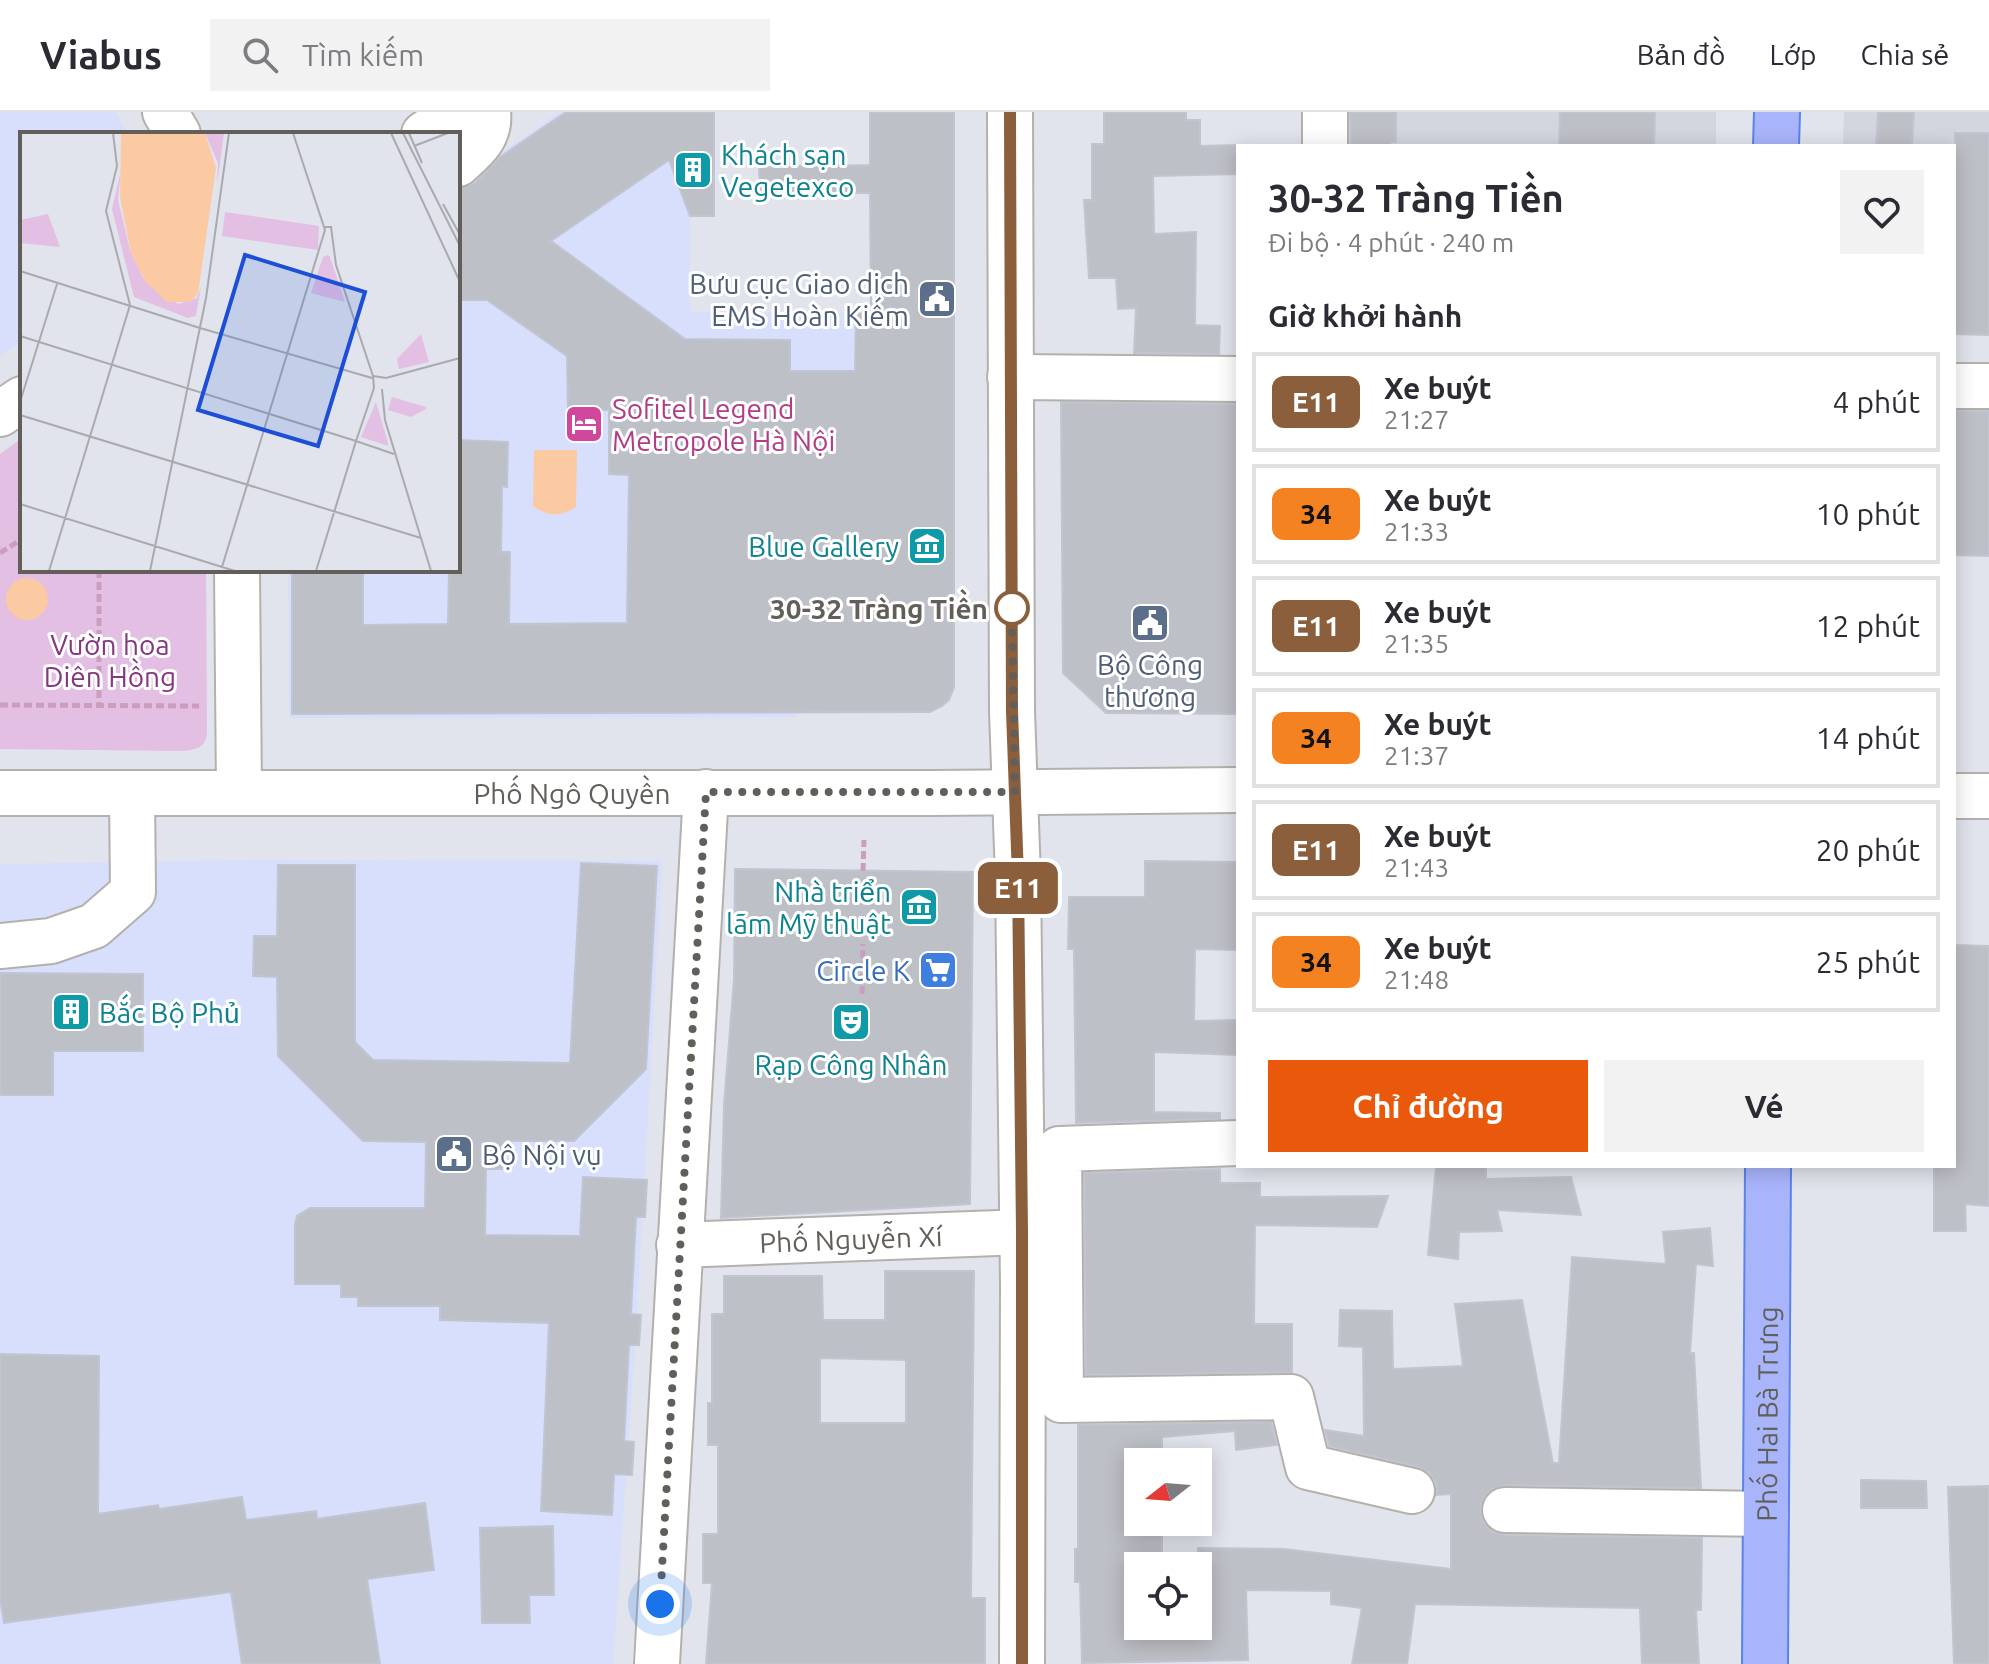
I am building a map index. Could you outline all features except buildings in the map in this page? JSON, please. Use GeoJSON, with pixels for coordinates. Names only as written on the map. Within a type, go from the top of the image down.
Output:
{"type":"FeatureCollection","features":[{"type":"Feature","properties":{"kind":"main road"},"geometry":{"type":"LineString","coordinates":[[1776,144],[1777,112]]}},
{"type":"Feature","properties":{"kind":"main road","name":"Phố Hai Bà Trưng"},"geometry":{"type":"LineString","coordinates":[[1765,1664],[1768,1168]]}},
{"type":"Feature","properties":{"kind":"street"},"geometry":{"type":"LineString","coordinates":[[165,112],[177,132]]}},
{"type":"Feature","properties":{"kind":"street"},"geometry":{"type":"LineString","coordinates":[[427,132],[457,112]]}},
{"type":"Feature","properties":{"kind":"street"},"geometry":{"type":"LineString","coordinates":[[460,162],[482,142],[490,125],[488,112]]}},
{"type":"Feature","properties":{"kind":"street"},"geometry":{"type":"LineString","coordinates":[[1010,112],[1010,377],[1022,1232],[1022,1664]]}},
{"type":"Feature","properties":{"kind":"street"},"geometry":{"type":"LineString","coordinates":[[1325,112],[1325,144]]}},
{"type":"Feature","properties":{"kind":"street"},"geometry":{"type":"LineString","coordinates":[[1010,377],[1236,379]]}},
{"type":"Feature","properties":{"kind":"street"},"geometry":{"type":"LineString","coordinates":[[1956,386],[1989,386]]}},
{"type":"Feature","properties":{"kind":"street"},"geometry":{"type":"LineString","coordinates":[[0,414],[20,400]]}},
{"type":"Feature","properties":{"kind":"street"},"geometry":{"type":"LineString","coordinates":[[237,572],[239,793]]}},
{"type":"Feature","properties":{"kind":"street","name":"Phố Ngô Quyền"},"geometry":{"type":"LineString","coordinates":[[0,793],[1236,790]]}},
{"type":"Feature","properties":{"kind":"street"},"geometry":{"type":"LineString","coordinates":[[657,1664],[706,792]]}},
{"type":"Feature","properties":{"kind":"street"},"geometry":{"type":"LineString","coordinates":[[0,946],[51,941],[94,926],[133,892],[132,793]]}},
{"type":"Feature","properties":{"kind":"street"},"geometry":{"type":"LineString","coordinates":[[1956,796],[1989,796]]}},
{"type":"Feature","properties":{"kind":"street"},"geometry":{"type":"LineString","coordinates":[[1236,1143],[1059,1149],[1061,1400],[1291,1397],[1308,1467],[1412,1491]]}},
{"type":"Feature","properties":{"kind":"street","name":"Phố Nguyễn Xí"},"geometry":{"type":"LineString","coordinates":[[679,1245],[1022,1232]]}},
{"type":"Feature","properties":{"kind":"street"},"geometry":{"type":"LineString","coordinates":[[1505,1510],[1766,1514]]}},
{"type":"Feature","properties":{"kind":"path"},"geometry":{"type":"LineString","coordinates":[[0,553],[20,540]]}},
{"type":"Feature","properties":{"kind":"path"},"geometry":{"type":"LineString","coordinates":[[99,572],[99,706]]}},
{"type":"Feature","properties":{"kind":"path"},"geometry":{"type":"LineString","coordinates":[[0,705],[207,706]]}},
{"type":"Feature","properties":{"kind":"path"},"geometry":{"type":"LineString","coordinates":[[863,871],[864,840]]}},
{"type":"Feature","properties":{"kind":"path"},"geometry":{"type":"LineString","coordinates":[[862,994],[863,944]]}},
{"type":"Feature","properties":{"kind":"shaded area"},"geometry":{"type":"Polygon","coordinates":[[[0,112],[115,112],[127,132],[20,132],[20,342],[0,356],[0,112]]]}},
{"type":"Feature","properties":{"kind":"shaded area","name":"Sofitel Legend Metropole Hà Nội"},"geometry":{"type":"Polygon","coordinates":[[[560,112],[652,112],[690,216],[690,312],[954,314],[797,626],[796,717],[289,718],[288,572],[460,572],[460,180],[560,112]]]}},
{"type":"Feature","properties":{"kind":"shaded area"},"geometry":{"type":"Polygon","coordinates":[[[1336,112],[1716,112],[1716,144],[1335,144],[1336,112]]]}},
{"type":"Feature","properties":{"kind":"shaded area"},"geometry":{"type":"Polygon","coordinates":[[[1844,112],[1989,112],[1989,205],[1956,204],[1956,144],[1843,144],[1844,112]]]}},
{"type":"Feature","properties":{"kind":"shaded area"},"geometry":{"type":"Polygon","coordinates":[[[534,450],[577,450],[576,507],[554,514],[533,506],[534,450]]]}},
{"type":"Feature","properties":{"kind":"shaded area"},"geometry":{"type":"Polygon","coordinates":[[[27,578],[42,584],[48,599],[42,614],[27,620],[12,614],[6,599],[12,584],[27,578]]]}},
{"type":"Feature","properties":{"kind":"shaded area"},"geometry":{"type":"Polygon","coordinates":[[[253,860],[662,861],[636,1330],[613,1664],[0,1664],[0,864],[253,860]]]}},
{"type":"Feature","properties":{"kind":"green space","name":"Vườn hoa Diên Hồng"},"geometry":{"type":"Polygon","coordinates":[[[20,439],[20,572],[206,572],[207,732],[205,742],[199,747],[181,751],[0,749],[0,454],[20,439]]]}},
{"type":"Feature","properties":{"kind":"bus line","name":"E11"},"geometry":{"type":"LineString","coordinates":[[1010,112],[1012,711],[1018,877],[1022,1232],[1022,1664]]}},
{"type":"Feature","properties":{"kind":"place","name":"Khách sạn Vegetexco"},"geometry":{"type":"Point","coordinates":[693,170]}},
{"type":"Feature","properties":{"kind":"place","name":"Bưu cục Giao dịch EMS Hoàn Kiếm"},"geometry":{"type":"Point","coordinates":[937,299]}},
{"type":"Feature","properties":{"kind":"place","name":"Sofitel Legend Metropole Hà Nội"},"geometry":{"type":"Point","coordinates":[584,424]}},
{"type":"Feature","properties":{"kind":"place","name":"Blue Gallery"},"geometry":{"type":"Point","coordinates":[927,546]}},
{"type":"Feature","properties":{"kind":"place","name":"30-32 Tràng Tiền"},"geometry":{"type":"Point","coordinates":[1012,608]}},
{"type":"Feature","properties":{"kind":"place","name":"Bộ Công thương"},"geometry":{"type":"Point","coordinates":[1150,623]}},
{"type":"Feature","properties":{"kind":"place","name":"Nhà triển lãm Mỹ thuật"},"geometry":{"type":"Point","coordinates":[919,907]}},
{"type":"Feature","properties":{"kind":"place","name":"Circle K"},"geometry":{"type":"Point","coordinates":[938,970]}},
{"type":"Feature","properties":{"kind":"place","name":"Bắc Bộ Phủ"},"geometry":{"type":"Point","coordinates":[71,1012]}},
{"type":"Feature","properties":{"kind":"place","name":"Rạp Công Nhân"},"geometry":{"type":"Point","coordinates":[851,1022]}},
{"type":"Feature","properties":{"kind":"place","name":"Bộ Nội vụ"},"geometry":{"type":"Point","coordinates":[454,1154]}},
{"type":"Feature","properties":{"kind":"route"},"geometry":{"type":"LineString","coordinates":[[660,1604],[706,792],[1015,792],[1012,608]]}}]}
